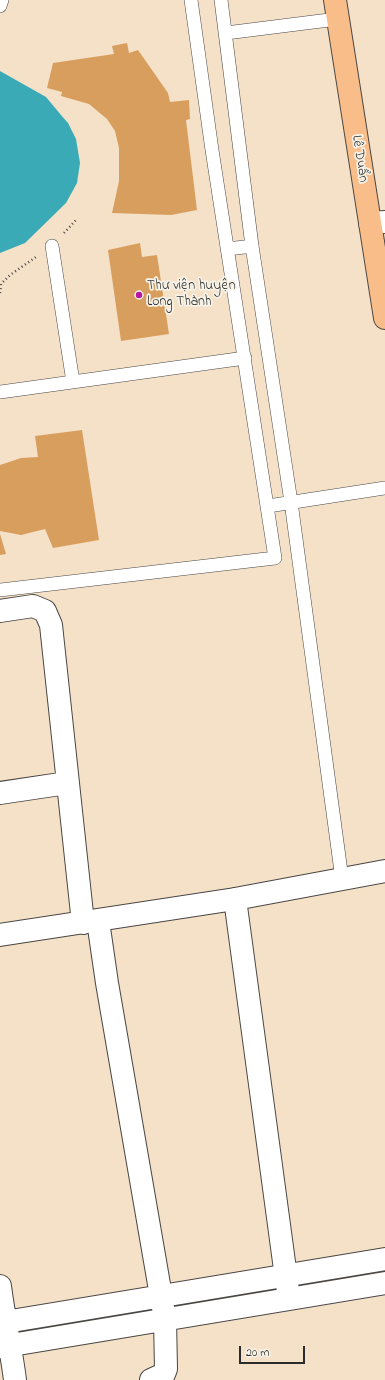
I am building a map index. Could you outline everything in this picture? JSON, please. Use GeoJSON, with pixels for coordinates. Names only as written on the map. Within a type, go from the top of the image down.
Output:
{"type":"FeatureCollection","features":[{"type":"Feature","properties":{"kind":"main road","name":"Lê Duẩn"},"geometry":{"type":"LineString","coordinates":[[336,10],[377,223],[385,318]]}},
{"type":"Feature","properties":{"kind":"street"},"geometry":{"type":"LineString","coordinates":[[0,611],[33,606],[45,611],[51,625],[67,783],[91,922],[107,983],[165,1319],[166,1369],[164,1374],[151,1380]]}},
{"type":"Feature","properties":{"kind":"street"},"geometry":{"type":"LineString","coordinates":[[0,793],[67,783]]}},
{"type":"Feature","properties":{"kind":"street"},"geometry":{"type":"LineString","coordinates":[[0,935],[235,899],[385,872]]}},
{"type":"Feature","properties":{"kind":"street"},"geometry":{"type":"LineString","coordinates":[[235,899],[288,1299]]}},
{"type":"Feature","properties":{"kind":"street"},"geometry":{"type":"LineString","coordinates":[[2,1323],[385,1259]]}},
{"type":"Feature","properties":{"kind":"street"},"geometry":{"type":"LineString","coordinates":[[6,1346],[385,1283]]}},
{"type":"Feature","properties":{"kind":"street"},"geometry":{"type":"LineString","coordinates":[[0,1286],[2,1323],[6,1346],[15,1380]]}},
{"type":"Feature","properties":{"kind":"lane"},"geometry":{"type":"LineString","coordinates":[[0,6],[2,0]]}},
{"type":"Feature","properties":{"kind":"lane"},"geometry":{"type":"LineString","coordinates":[[0,590],[275,558],[191,0]]}},
{"type":"Feature","properties":{"kind":"lane"},"geometry":{"type":"LineString","coordinates":[[221,0],[252,246],[291,502],[342,879]]}},
{"type":"Feature","properties":{"kind":"lane"},"geometry":{"type":"LineString","coordinates":[[226,33],[336,10]]}},
{"type":"Feature","properties":{"kind":"lane"},"geometry":{"type":"LineString","coordinates":[[52,246],[73,382]]}},
{"type":"Feature","properties":{"kind":"lane"},"geometry":{"type":"LineString","coordinates":[[228,249],[252,246]]}},
{"type":"Feature","properties":{"kind":"lane"},"geometry":{"type":"LineString","coordinates":[[0,392],[245,358]]}},
{"type":"Feature","properties":{"kind":"lane"},"geometry":{"type":"LineString","coordinates":[[268,506],[385,488]]}},
{"type":"Feature","properties":{"kind":"water"},"geometry":{"type":"Polygon","coordinates":[[[0,71],[46,97],[68,123],[76,139],[80,163],[77,183],[66,203],[25,243],[0,253],[0,71]]]}},
{"type":"Feature","properties":{"kind":"building"},"geometry":{"type":"Polygon","coordinates":[[[127,43],[129,53],[138,50],[168,93],[170,102],[189,100],[190,119],[186,120],[197,210],[171,215],[112,213],[119,181],[119,148],[115,131],[107,119],[89,104],[61,96],[62,92],[47,88],[53,63],[114,54],[112,46],[127,43]]]}},
{"type":"Feature","properties":{"kind":"building","name":"Thư viện huyện Long Thành"},"geometry":{"type":"Polygon","coordinates":[[[140,243],[142,257],[157,255],[169,334],[121,341],[108,250],[140,243]]]}},
{"type":"Feature","properties":{"kind":"building"},"geometry":{"type":"Polygon","coordinates":[[[82,430],[99,540],[53,548],[45,529],[21,535],[0,531],[0,465],[21,458],[38,457],[35,436],[82,430]]]}},
{"type":"Feature","properties":{"kind":"building"},"geometry":{"type":"Polygon","coordinates":[[[0,534],[6,554],[0,555],[0,534]]]}},
{"type":"Feature","properties":{"kind":"place","name":"Thư viện huyện Long Thành"},"geometry":{"type":"Point","coordinates":[139,295]}}]}
